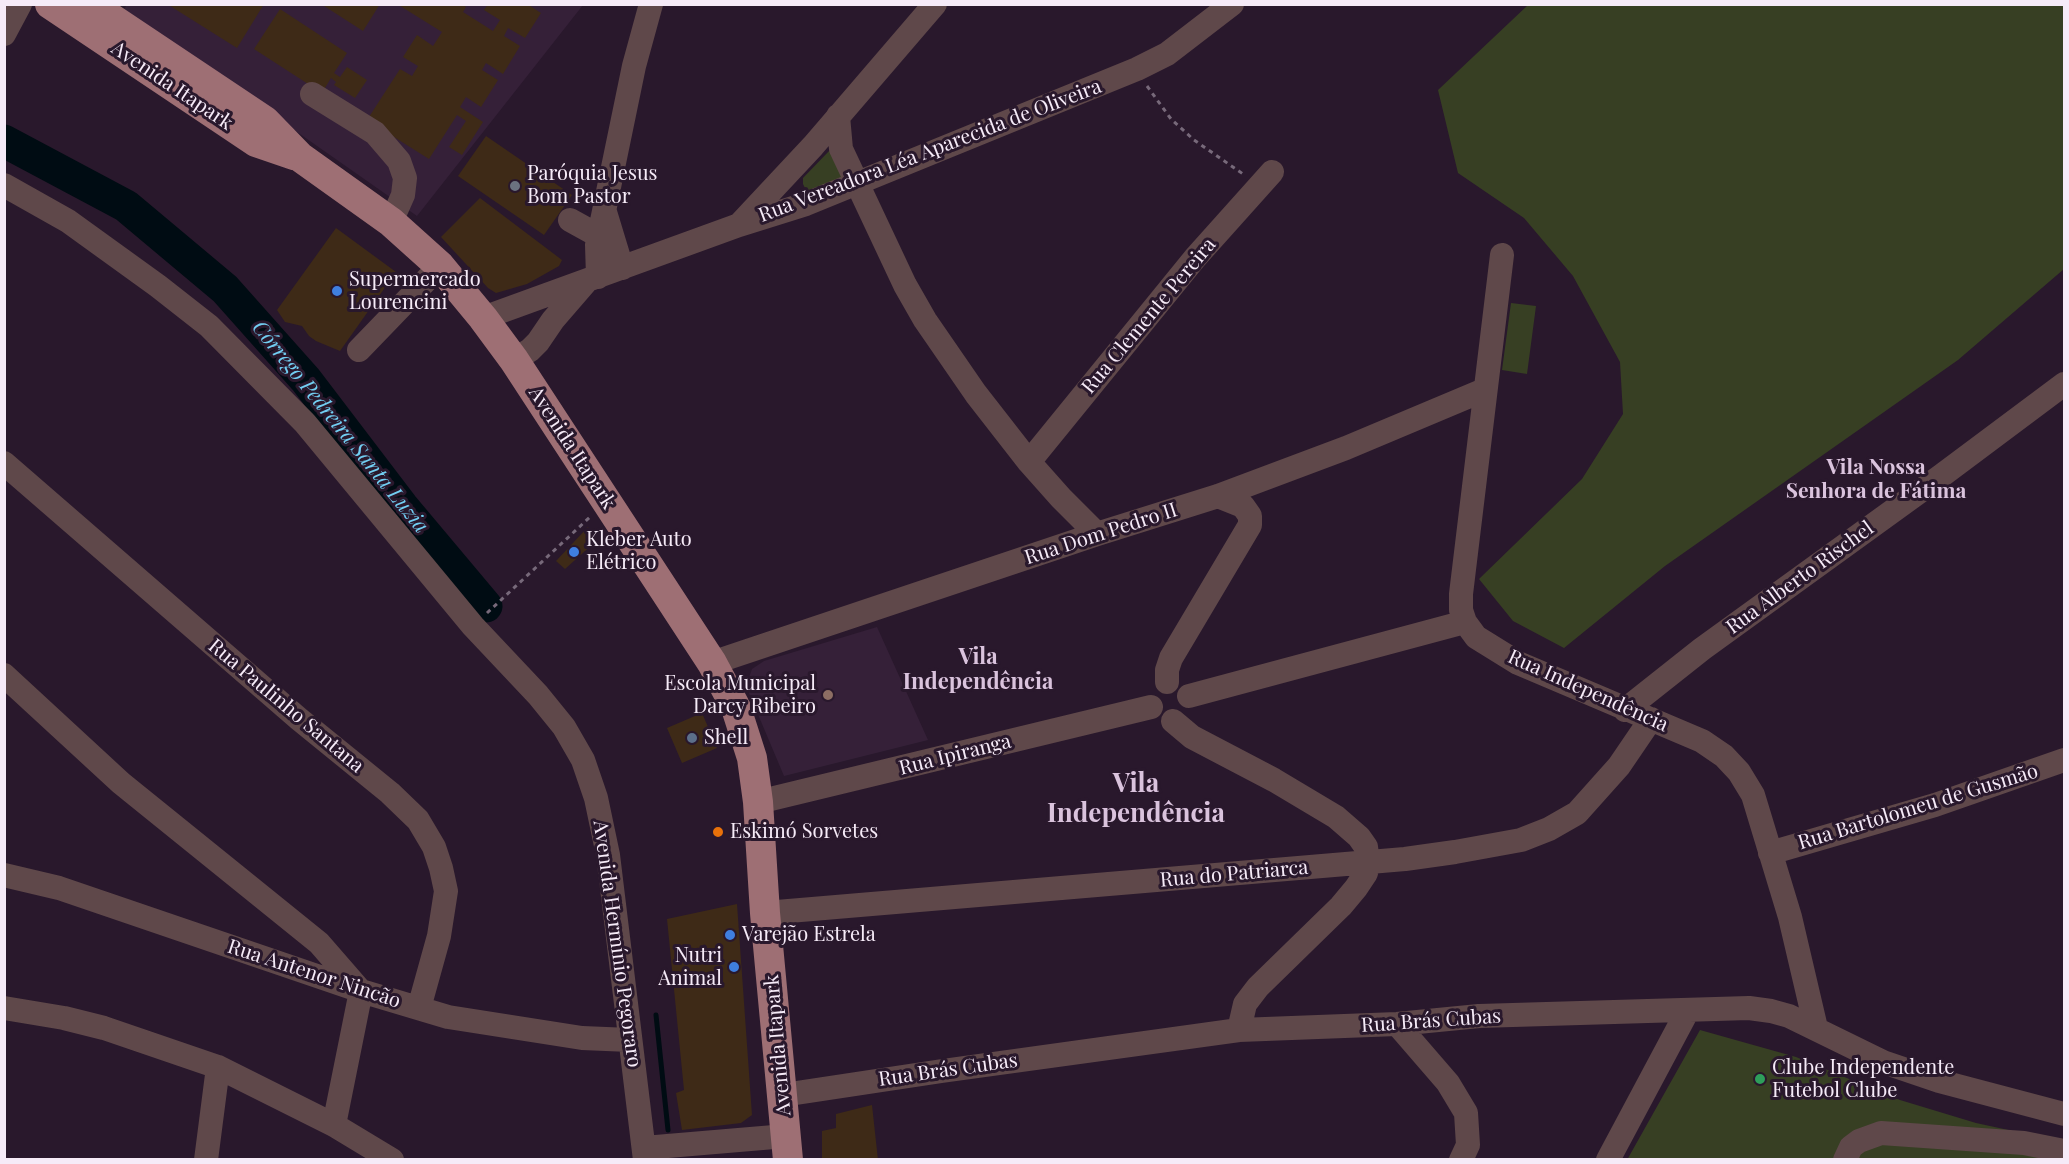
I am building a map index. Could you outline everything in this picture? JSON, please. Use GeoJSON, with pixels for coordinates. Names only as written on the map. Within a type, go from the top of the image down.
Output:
{"type":"FeatureCollection","features":[{"type":"Feature","properties":{"kind":"main road","name":"Avenida Itapark"},"geometry":{"type":"LineString","coordinates":[[50,4],[256,142],[300,157]]}},
{"type":"Feature","properties":{"kind":"main road","name":"Avenida Itapark"},"geometry":{"type":"LineString","coordinates":[[90,4],[265,120],[300,157],[391,222],[440,266],[514,360],[712,663],[736,708],[752,758],[758,802],[765,913],[787,1148]]}},
{"type":"Feature","properties":{"kind":"street"},"geometry":{"type":"LineString","coordinates":[[4,34],[20,4]]}},
{"type":"Feature","properties":{"kind":"street"},"geometry":{"type":"LineString","coordinates":[[592,279],[634,66],[651,4]]}},
{"type":"Feature","properties":{"kind":"street"},"geometry":{"type":"LineString","coordinates":[[739,225],[813,146],[935,4]]}},
{"type":"Feature","properties":{"kind":"street","name":"Rua Vereadora Léa Aparecida de Oliveira"},"geometry":{"type":"LineString","coordinates":[[483,318],[739,225],[806,204],[1137,69],[1167,54],[1232,4]]}},
{"type":"Feature","properties":{"kind":"street"},"geometry":{"type":"LineString","coordinates":[[312,94],[375,133],[399,161],[405,178],[403,195],[391,222]]}},
{"type":"Feature","properties":{"kind":"street"},"geometry":{"type":"LineString","coordinates":[[838,116],[841,148],[905,285],[925,320],[976,394],[1029,462],[1097,534]]}},
{"type":"Feature","properties":{"kind":"street"},"geometry":{"type":"LineString","coordinates":[[813,146],[827,145],[841,148]]}},
{"type":"Feature","properties":{"kind":"street"},"geometry":{"type":"LineString","coordinates":[[786,175],[788,195],[793,200],[806,204]]}},
{"type":"Feature","properties":{"kind":"street","name":"Rua Clemente Pereira"},"geometry":{"type":"LineString","coordinates":[[1029,462],[1194,258],[1267,178]]}},
{"type":"Feature","properties":{"kind":"street","name":"Avenida Hermínio Pegoraro"},"geometry":{"type":"LineString","coordinates":[[4,185],[68,221],[209,326],[305,423],[473,626],[538,695],[564,727],[583,760],[596,798],[608,855],[644,1154]]}},
{"type":"Feature","properties":{"kind":"street"},"geometry":{"type":"LineString","coordinates":[[604,210],[622,268]]}},
{"type":"Feature","properties":{"kind":"street"},"geometry":{"type":"LineString","coordinates":[[570,220],[599,236]]}},
{"type":"Feature","properties":{"kind":"street"},"geometry":{"type":"LineString","coordinates":[[1189,696],[1464,622],[1461,594],[1502,255]]}},
{"type":"Feature","properties":{"kind":"street"},"geometry":{"type":"LineString","coordinates":[[358,350],[440,266]]}},
{"type":"Feature","properties":{"kind":"street","name":"Rua Vereadora Léa Aparecida de Oliveira"},"geometry":{"type":"LineString","coordinates":[[514,360],[538,342],[553,320],[592,279]]}},
{"type":"Feature","properties":{"kind":"street","name":"Rua Alberto Rischel"},"geometry":{"type":"LineString","coordinates":[[1625,710],[1702,649],[2064,384]]}},
{"type":"Feature","properties":{"kind":"street","name":"Rua Dom Pedro II"},"geometry":{"type":"LineString","coordinates":[[712,663],[1097,534],[1218,496],[1346,448],[1484,390]]}},
{"type":"Feature","properties":{"kind":"street","name":"Rua Paulinho Santana"},"geometry":{"type":"LineString","coordinates":[[4,463],[299,719],[390,793],[418,820],[434,847],[446,891],[439,936],[419,1008]]}},
{"type":"Feature","properties":{"kind":"street"},"geometry":{"type":"LineString","coordinates":[[1167,682],[1167,670],[1171,658],[1250,525],[1250,516],[1243,506],[1218,496]]}},
{"type":"Feature","properties":{"kind":"street","name":"Rua Independência"},"geometry":{"type":"LineString","coordinates":[[1464,622],[1476,637],[1518,663],[1702,741],[1724,756],[1731,764],[1753,795],[1790,917],[1816,1028]]}},
{"type":"Feature","properties":{"kind":"street"},"geometry":{"type":"LineString","coordinates":[[8,682],[121,783],[319,943],[361,991],[334,1125]]}},
{"type":"Feature","properties":{"kind":"street"},"geometry":{"type":"LineString","coordinates":[[1173,721],[1187,712],[1189,696],[1183,686],[1167,682],[1158,686],[1152,693],[1151,707],[1160,718],[1173,721],[1192,737],[1274,780],[1336,817],[1359,837],[1366,847],[1368,863],[1366,873],[1348,897],[1258,987],[1245,1004],[1239,1030]]}},
{"type":"Feature","properties":{"kind":"street","name":"Rua Ipiranga"},"geometry":{"type":"LineString","coordinates":[[758,802],[1151,707]]}},
{"type":"Feature","properties":{"kind":"street","name":"Rua do Patriarca"},"geometry":{"type":"LineString","coordinates":[[765,913],[1368,863],[1455,852],[1521,840],[1549,830],[1577,813],[1619,766],[1651,720]]}},
{"type":"Feature","properties":{"kind":"street","name":"Rua Bartolomeu de Gusmão"},"geometry":{"type":"LineString","coordinates":[[1770,853],[1935,805],[2064,760]]}},
{"type":"Feature","properties":{"kind":"street","name":"Rua Antenor Nincão"},"geometry":{"type":"LineString","coordinates":[[4,875],[60,888],[361,991],[448,1017],[582,1038],[630,1040]]}},
{"type":"Feature","properties":{"kind":"street"},"geometry":{"type":"LineString","coordinates":[[4,1008],[64,1018],[104,1028],[218,1067],[334,1125],[385,1158]]}},
{"type":"Feature","properties":{"kind":"street","name":"Rua Brás Cubas"},"geometry":{"type":"LineString","coordinates":[[783,1095],[964,1067],[1239,1030],[1397,1024],[1479,1016],[1749,1008],[1789,1016],[1894,1066],[1939,1082],[2064,1114]]}},
{"type":"Feature","properties":{"kind":"street"},"geometry":{"type":"LineString","coordinates":[[1608,1160],[1688,1010]]}},
{"type":"Feature","properties":{"kind":"street"},"geometry":{"type":"LineString","coordinates":[[1397,1024],[1448,1083],[1466,1113],[1468,1145],[1461,1160]]}},
{"type":"Feature","properties":{"kind":"street"},"geometry":{"type":"LineString","coordinates":[[206,1160],[218,1067]]}},
{"type":"Feature","properties":{"kind":"street"},"geometry":{"type":"LineString","coordinates":[[1845,1160],[1851,1147],[1859,1141],[1881,1133],[2024,1143],[2064,1151]]}},
{"type":"Feature","properties":{"kind":"street"},"geometry":{"type":"LineString","coordinates":[[644,1154],[787,1148]]}},
{"type":"Feature","properties":{"kind":"path"},"geometry":{"type":"LineString","coordinates":[[1137,69],[1172,119],[1194,140],[1222,162],[1267,178]]}},
{"type":"Feature","properties":{"kind":"path"},"geometry":{"type":"LineString","coordinates":[[473,626],[607,502]]}},
{"type":"Feature","properties":{"kind":"shaded area"},"geometry":{"type":"Polygon","coordinates":[[[128,4],[583,5],[417,216],[123,10],[128,4]]]}},
{"type":"Feature","properties":{"kind":"shaded area","name":"Escola Municipal Darcy Ribeiro"},"geometry":{"type":"Polygon","coordinates":[[[877,627],[928,740],[784,776],[746,686],[752,669],[764,661],[877,627]]]}},
{"type":"Feature","properties":{"kind":"green space"},"geometry":{"type":"Polygon","coordinates":[[[1528,5],[2064,5],[2064,269],[1958,360],[1665,566],[1564,648],[1513,621],[1479,579],[1582,479],[1623,414],[1620,362],[1573,276],[1524,218],[1458,173],[1438,90],[1528,5]]]}},
{"type":"Feature","properties":{"kind":"green space"},"geometry":{"type":"Polygon","coordinates":[[[830,150],[848,178],[807,192],[803,178],[830,150]]]}},
{"type":"Feature","properties":{"kind":"green space"},"geometry":{"type":"Polygon","coordinates":[[[1511,303],[1536,306],[1527,374],[1502,370],[1511,303]]]}},
{"type":"Feature","properties":{"kind":"green space","name":"Clube Independente Futebol Clube"},"geometry":{"type":"Polygon","coordinates":[[[1700,1030],[1796,1057],[1900,1100],[1976,1123],[2064,1142],[2064,1160],[1627,1160],[1700,1030]]]}},
{"type":"Feature","properties":{"kind":"building"},"geometry":{"type":"Polygon","coordinates":[[[167,4],[264,4],[237,48],[167,4]]]}},
{"type":"Feature","properties":{"kind":"building"},"geometry":{"type":"Polygon","coordinates":[[[321,4],[380,4],[363,31],[321,4]]]}},
{"type":"Feature","properties":{"kind":"building"},"geometry":{"type":"Polygon","coordinates":[[[397,4],[462,4],[466,7],[463,12],[493,31],[500,20],[484,10],[488,4],[527,4],[541,13],[525,38],[508,28],[504,36],[520,46],[503,74],[486,63],[482,70],[498,80],[481,107],[466,97],[460,107],[483,122],[462,155],[449,147],[466,121],[457,115],[429,159],[367,120],[400,69],[412,76],[418,66],[403,57],[417,35],[433,46],[442,32],[397,4]]]}},
{"type":"Feature","properties":{"kind":"building"},"geometry":{"type":"Polygon","coordinates":[[[280,9],[347,53],[334,73],[340,77],[347,67],[367,80],[355,98],[334,85],[336,82],[331,78],[322,93],[254,49],[280,9]]]}},
{"type":"Feature","properties":{"kind":"building","name":"Paróquia Jesus Bom Pastor"},"geometry":{"type":"Polygon","coordinates":[[[486,136],[572,195],[544,235],[458,176],[486,136]]]}},
{"type":"Feature","properties":{"kind":"building"},"geometry":{"type":"Polygon","coordinates":[[[480,198],[562,260],[559,266],[527,284],[496,293],[488,288],[441,237],[480,198]]]}},
{"type":"Feature","properties":{"kind":"building","name":"Supermercado Lourencini"},"geometry":{"type":"Polygon","coordinates":[[[336,228],[396,272],[340,351],[316,341],[302,326],[285,322],[277,310],[336,228]]]}},
{"type":"Feature","properties":{"kind":"building","name":"Kleber Auto Elétrico"},"geometry":{"type":"Polygon","coordinates":[[[588,527],[594,543],[565,569],[556,561],[588,527]]]}},
{"type":"Feature","properties":{"kind":"building","name":"Shell"},"geometry":{"type":"Polygon","coordinates":[[[702,713],[717,748],[682,763],[667,728],[702,713]]]}},
{"type":"Feature","properties":{"kind":"building"},"geometry":{"type":"Polygon","coordinates":[[[737,904],[752,1115],[741,1123],[682,1130],[676,1093],[684,1090],[667,919],[737,904]]]}},
{"type":"Feature","properties":{"kind":"building"},"geometry":{"type":"Polygon","coordinates":[[[872,1105],[878,1160],[822,1160],[822,1131],[836,1128],[836,1114],[872,1105]]]}},
{"type":"Feature","properties":{"kind":"waterway","name":"Córrego Pedreira Santa Luzia"},"geometry":{"type":"LineString","coordinates":[[4,141],[126,206],[225,289],[306,380],[402,506],[486,606]]}},
{"type":"Feature","properties":{"kind":"waterway","name":"Córrego Pedreira Santa Luzia"},"geometry":{"type":"LineString","coordinates":[[656,1015],[668,1130]]}},
{"type":"Feature","properties":{"kind":"place","name":"Paróquia Jesus Bom Pastor"},"geometry":{"type":"Point","coordinates":[515,186]}},
{"type":"Feature","properties":{"kind":"place","name":"Supermercado Lourencini"},"geometry":{"type":"Point","coordinates":[337,291]}},
{"type":"Feature","properties":{"kind":"place","name":"Kleber Auto Elétrico"},"geometry":{"type":"Point","coordinates":[574,552]}},
{"type":"Feature","properties":{"kind":"place","name":"Escola Municipal Darcy Ribeiro"},"geometry":{"type":"Point","coordinates":[828,695]}},
{"type":"Feature","properties":{"kind":"place","name":"Shell"},"geometry":{"type":"Point","coordinates":[692,738]}},
{"type":"Feature","properties":{"kind":"place","name":"Eskimó Sorvetes"},"geometry":{"type":"Point","coordinates":[718,832]}},
{"type":"Feature","properties":{"kind":"place","name":"Varejão Estrela"},"geometry":{"type":"Point","coordinates":[730,935]}},
{"type":"Feature","properties":{"kind":"place","name":"Nutri Animal"},"geometry":{"type":"Point","coordinates":[734,967]}},
{"type":"Feature","properties":{"kind":"place","name":"Clube Independente Futebol Clube"},"geometry":{"type":"Point","coordinates":[1760,1079]}},
{"type":"Feature","properties":{"kind":"district","name":"Vila Nossa Senhora de Fátima"},"geometry":{"type":"Point","coordinates":[1876,479]}},
{"type":"Feature","properties":{"kind":"district","name":"Vila Independência"},"geometry":{"type":"Point","coordinates":[978,670]}},
{"type":"Feature","properties":{"kind":"district","name":"Vila Independência"},"geometry":{"type":"Point","coordinates":[1136,799]}}]}
